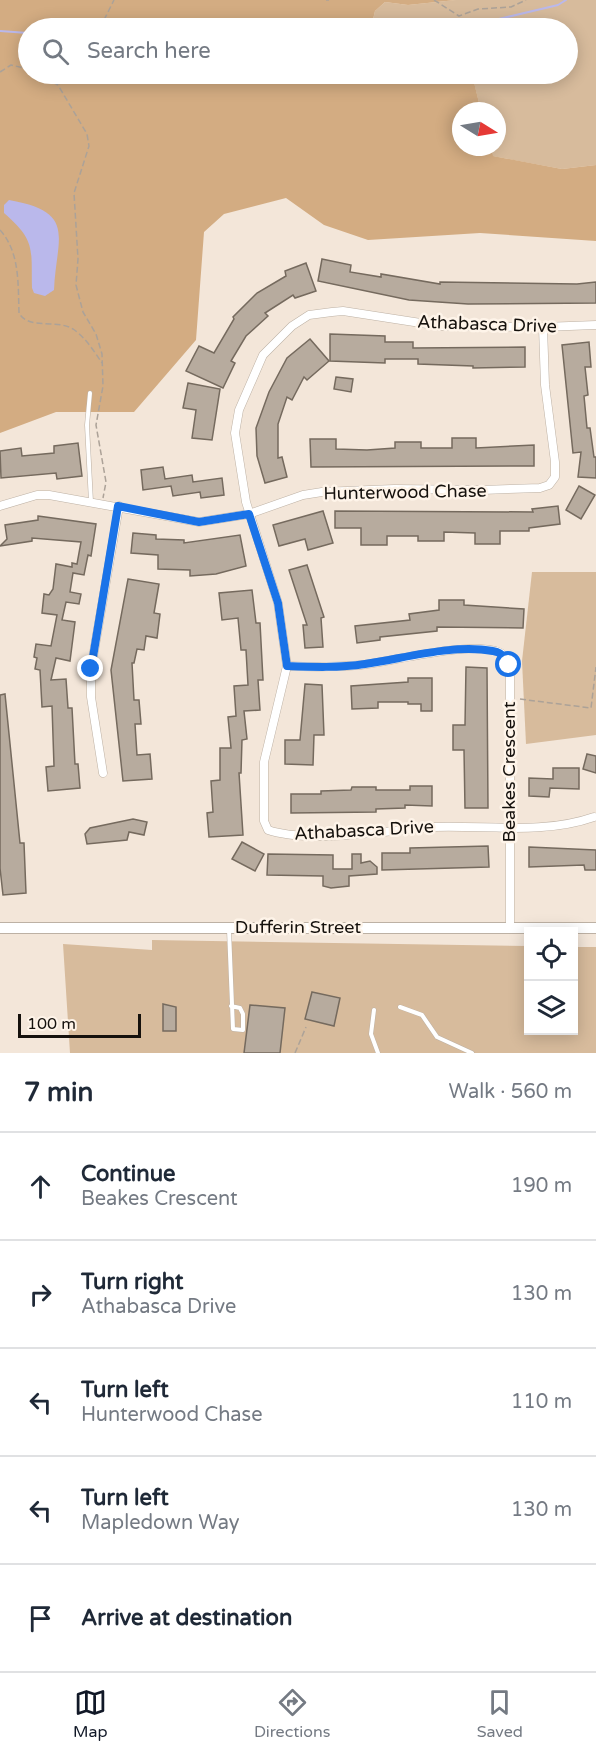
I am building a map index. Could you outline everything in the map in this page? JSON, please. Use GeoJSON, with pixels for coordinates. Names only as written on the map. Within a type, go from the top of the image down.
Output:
{"type":"FeatureCollection","features":[{"type":"Feature","properties":{"kind":"main road","name":"Dufferin Street"},"geometry":{"type":"LineString","coordinates":[[0,928],[596,928]]}},
{"type":"Feature","properties":{"kind":"street","name":"Athabasca Drive"},"geometry":{"type":"LineString","coordinates":[[509,827],[431,827],[342,835],[289,834],[268,830],[264,821],[264,762],[287,666],[278,603],[249,514],[235,445],[239,410],[263,355],[275,341],[309,315],[343,311],[440,326],[596,325]]}},
{"type":"Feature","properties":{"kind":"street","name":"Hunterwood Chase"},"geometry":{"type":"LineString","coordinates":[[0,506],[37,495],[50,495],[199,522],[249,514],[303,495],[322,492],[540,488],[549,484],[555,477],[545,385],[543,327]]}},
{"type":"Feature","properties":{"kind":"street"},"geometry":{"type":"LineString","coordinates":[[103,773],[91,697],[91,669],[118,506]]}},
{"type":"Feature","properties":{"kind":"street","name":"Beakes Crescent"},"geometry":{"type":"LineString","coordinates":[[287,666],[363,664],[450,651],[490,650],[505,656],[509,665],[510,677],[510,929]]}},
{"type":"Feature","properties":{"kind":"street"},"geometry":{"type":"LineString","coordinates":[[509,827],[573,824],[594,817]]}},
{"type":"Feature","properties":{"kind":"lane"},"geometry":{"type":"LineString","coordinates":[[90,393],[87,425],[91,503]]}},
{"type":"Feature","properties":{"kind":"lane"},"geometry":{"type":"LineString","coordinates":[[228,927],[231,1006],[233,1029],[243,1030],[243,1014],[240,1008],[231,1006]]}},
{"type":"Feature","properties":{"kind":"lane"},"geometry":{"type":"LineString","coordinates":[[400,1007],[422,1016],[437,1037],[471,1053]]}},
{"type":"Feature","properties":{"kind":"lane"},"geometry":{"type":"LineString","coordinates":[[374,1010],[371,1034],[378,1053]]}},
{"type":"Feature","properties":{"kind":"path"},"geometry":{"type":"LineString","coordinates":[[105,18],[114,0]]}},
{"type":"Feature","properties":{"kind":"path"},"geometry":{"type":"LineString","coordinates":[[434,0],[459,16],[478,9],[511,7],[526,0]]}},
{"type":"Feature","properties":{"kind":"path"},"geometry":{"type":"LineString","coordinates":[[0,72],[11,64],[18,66]]}},
{"type":"Feature","properties":{"kind":"path"},"geometry":{"type":"LineString","coordinates":[[58,85],[88,140],[89,146],[74,193],[78,248],[76,285],[83,312],[96,334],[102,363],[103,386],[96,425],[106,482],[102,504]]}},
{"type":"Feature","properties":{"kind":"path"},"geometry":{"type":"LineString","coordinates":[[0,230],[9,240],[16,262],[22,319],[28,322],[59,323],[73,330],[102,363]]}},
{"type":"Feature","properties":{"kind":"path"},"geometry":{"type":"LineString","coordinates":[[520,699],[591,708],[596,668]]}},
{"type":"Feature","properties":{"kind":"path"},"geometry":{"type":"LineString","coordinates":[[295,1053],[306,1027]]}},
{"type":"Feature","properties":{"kind":"shaded area"},"geometry":{"type":"Polygon","coordinates":[[[0,0],[456,0],[408,5],[385,2],[375,11],[373,18],[18,18],[18,84],[474,84],[479,102],[452,102],[452,156],[493,156],[562,169],[596,165],[596,241],[480,233],[368,240],[324,225],[286,198],[224,214],[204,232],[196,340],[134,412],[56,412],[0,433],[0,0]]]}},
{"type":"Feature","properties":{"kind":"shaded area"},"geometry":{"type":"Polygon","coordinates":[[[456,0],[596,0],[596,165],[562,169],[492,156],[506,156],[506,102],[479,102],[474,84],[578,84],[578,18],[373,18],[375,11],[385,2],[408,5],[456,0]]]}},
{"type":"Feature","properties":{"kind":"shaded area"},"geometry":{"type":"Polygon","coordinates":[[[532,572],[596,572],[596,735],[526,744],[522,661],[532,572]]]}},
{"type":"Feature","properties":{"kind":"shaded area"},"geometry":{"type":"Polygon","coordinates":[[[152,940],[524,946],[524,1035],[578,1035],[578,947],[596,947],[596,1053],[70,1053],[63,944],[152,950],[152,940]]]}},
{"type":"Feature","properties":{"kind":"water"},"geometry":{"type":"Polygon","coordinates":[[[9,200],[31,205],[45,212],[54,220],[58,230],[54,290],[45,296],[34,293],[32,288],[30,246],[22,231],[4,213],[4,205],[9,200]]]}},
{"type":"Feature","properties":{"kind":"building"},"geometry":{"type":"Polygon","coordinates":[[[322,259],[351,265],[350,272],[381,277],[381,274],[440,284],[440,282],[577,284],[596,282],[596,303],[468,304],[409,300],[318,281],[322,259]]]}},
{"type":"Feature","properties":{"kind":"building"},"geometry":{"type":"Polygon","coordinates":[[[306,263],[316,291],[295,298],[293,295],[265,313],[268,316],[246,336],[231,361],[235,363],[223,388],[186,371],[199,346],[214,353],[234,319],[233,317],[257,293],[286,276],[285,271],[306,263]]]}},
{"type":"Feature","properties":{"kind":"building"},"geometry":{"type":"Polygon","coordinates":[[[330,334],[385,336],[385,342],[413,342],[413,348],[525,347],[525,367],[473,368],[473,366],[418,364],[418,359],[385,359],[385,363],[330,361],[330,334]]]}},
{"type":"Feature","properties":{"kind":"building"},"geometry":{"type":"Polygon","coordinates":[[[310,339],[329,361],[307,380],[304,377],[292,400],[287,397],[278,424],[278,458],[282,457],[287,477],[265,483],[257,456],[256,428],[269,392],[287,358],[310,339]]]}},
{"type":"Feature","properties":{"kind":"building"},"geometry":{"type":"Polygon","coordinates":[[[589,342],[591,367],[585,367],[588,395],[584,396],[587,428],[590,428],[594,457],[596,457],[596,478],[578,477],[581,452],[573,453],[562,345],[589,342]]]}},
{"type":"Feature","properties":{"kind":"building"},"geometry":{"type":"Polygon","coordinates":[[[336,377],[353,379],[351,392],[334,389],[336,377]]]}},
{"type":"Feature","properties":{"kind":"building"},"geometry":{"type":"Polygon","coordinates":[[[188,383],[220,389],[212,440],[192,438],[196,410],[183,408],[188,383]]]}},
{"type":"Feature","properties":{"kind":"building"},"geometry":{"type":"Polygon","coordinates":[[[452,438],[476,438],[476,448],[534,445],[534,466],[311,467],[310,439],[336,439],[336,449],[367,450],[395,448],[395,442],[421,442],[421,448],[452,448],[452,438]]]}},
{"type":"Feature","properties":{"kind":"building"},"geometry":{"type":"Polygon","coordinates":[[[78,443],[82,476],[57,479],[56,473],[1,478],[0,451],[21,448],[22,456],[54,453],[54,446],[78,443]]]}},
{"type":"Feature","properties":{"kind":"building"},"geometry":{"type":"Polygon","coordinates":[[[163,467],[165,479],[192,475],[193,482],[222,478],[224,495],[201,498],[200,492],[173,496],[171,486],[143,490],[141,470],[163,467]]]}},
{"type":"Feature","properties":{"kind":"building"},"geometry":{"type":"Polygon","coordinates":[[[579,486],[595,495],[581,519],[566,510],[579,486]]]}},
{"type":"Feature","properties":{"kind":"building"},"geometry":{"type":"Polygon","coordinates":[[[558,506],[560,524],[529,528],[529,531],[500,531],[500,544],[475,544],[475,533],[444,532],[444,541],[418,541],[418,536],[387,536],[387,545],[361,545],[361,528],[335,528],[335,511],[533,512],[532,509],[558,506]]]}},
{"type":"Feature","properties":{"kind":"building"},"geometry":{"type":"Polygon","coordinates":[[[323,511],[333,543],[308,550],[305,539],[279,546],[273,525],[323,511]]]}},
{"type":"Feature","properties":{"kind":"building"},"geometry":{"type":"Polygon","coordinates":[[[38,516],[96,524],[91,556],[88,555],[84,575],[73,573],[70,592],[81,594],[79,604],[66,602],[62,620],[75,622],[70,661],[56,658],[51,680],[66,679],[68,708],[72,708],[75,764],[78,764],[80,788],[48,791],[46,767],[54,766],[52,706],[42,707],[40,670],[35,669],[37,658],[34,657],[36,644],[51,646],[57,615],[42,613],[44,594],[49,595],[53,589],[56,564],[72,567],[72,563],[77,564],[81,542],[32,538],[32,541],[0,546],[7,539],[5,525],[38,520],[38,516]]]}},
{"type":"Feature","properties":{"kind":"building"},"geometry":{"type":"Polygon","coordinates":[[[133,533],[156,535],[156,539],[184,540],[184,543],[240,535],[246,566],[216,574],[190,576],[190,570],[158,569],[158,555],[131,553],[133,533]]]}},
{"type":"Feature","properties":{"kind":"building"},"geometry":{"type":"Polygon","coordinates":[[[307,565],[324,617],[321,618],[323,647],[305,648],[303,625],[307,625],[289,570],[307,565]]]}},
{"type":"Feature","properties":{"kind":"building"},"geometry":{"type":"Polygon","coordinates":[[[128,579],[159,584],[154,613],[160,614],[157,638],[146,636],[144,650],[137,649],[134,663],[132,663],[134,700],[139,700],[141,724],[135,724],[137,755],[150,754],[152,779],[123,781],[111,670],[128,579]]]}},
{"type":"Feature","properties":{"kind":"building"},"geometry":{"type":"Polygon","coordinates":[[[252,590],[256,623],[260,623],[263,680],[258,680],[260,710],[244,711],[247,739],[242,740],[241,773],[239,773],[243,835],[209,837],[207,813],[213,812],[211,781],[220,780],[220,748],[231,748],[228,717],[236,716],[234,686],[248,685],[246,650],[241,650],[238,618],[222,620],[219,593],[252,590]]]}},
{"type":"Feature","properties":{"kind":"building"},"geometry":{"type":"Polygon","coordinates":[[[439,600],[464,600],[464,605],[524,609],[523,628],[437,627],[437,631],[380,637],[380,640],[357,643],[355,626],[410,620],[409,614],[439,610],[439,600]]]}},
{"type":"Feature","properties":{"kind":"building"},"geometry":{"type":"Polygon","coordinates":[[[466,667],[487,668],[488,808],[465,808],[464,750],[453,750],[453,725],[465,725],[466,667]]]}},
{"type":"Feature","properties":{"kind":"building"},"geometry":{"type":"Polygon","coordinates":[[[408,678],[432,678],[432,711],[421,711],[421,704],[408,704],[408,702],[378,702],[378,708],[352,709],[351,686],[408,682],[408,678]]]}},
{"type":"Feature","properties":{"kind":"building"},"geometry":{"type":"Polygon","coordinates":[[[305,684],[322,685],[324,735],[314,735],[313,765],[285,764],[285,740],[300,740],[305,684]]]}},
{"type":"Feature","properties":{"kind":"building"},"geometry":{"type":"Polygon","coordinates":[[[5,694],[20,843],[24,843],[26,893],[3,895],[0,868],[0,695],[5,694]]]}},
{"type":"Feature","properties":{"kind":"building"},"geometry":{"type":"Polygon","coordinates":[[[587,754],[596,756],[596,773],[583,769],[587,754]]]}},
{"type":"Feature","properties":{"kind":"building"},"geometry":{"type":"Polygon","coordinates":[[[553,768],[579,768],[579,789],[550,788],[549,797],[529,796],[529,778],[553,779],[553,768]]]}},
{"type":"Feature","properties":{"kind":"building"},"geometry":{"type":"Polygon","coordinates":[[[410,786],[432,786],[432,806],[405,805],[405,808],[376,809],[376,812],[291,813],[291,794],[321,794],[321,791],[351,790],[352,787],[410,790],[410,786]]]}},
{"type":"Feature","properties":{"kind":"building"},"geometry":{"type":"Polygon","coordinates":[[[133,819],[147,822],[144,835],[129,832],[127,840],[87,844],[85,834],[90,828],[133,819]]]}},
{"type":"Feature","properties":{"kind":"building"},"geometry":{"type":"Polygon","coordinates":[[[242,842],[264,854],[255,871],[232,859],[242,842]]]}},
{"type":"Feature","properties":{"kind":"building"},"geometry":{"type":"Polygon","coordinates":[[[488,846],[489,867],[382,870],[382,853],[410,853],[410,848],[488,846]]]}},
{"type":"Feature","properties":{"kind":"building"},"geometry":{"type":"Polygon","coordinates":[[[529,847],[596,850],[596,870],[585,870],[584,865],[529,867],[529,847]]]}},
{"type":"Feature","properties":{"kind":"building"},"geometry":{"type":"Polygon","coordinates":[[[268,854],[333,855],[333,869],[352,869],[352,854],[361,854],[361,863],[370,861],[377,867],[377,874],[349,876],[349,886],[331,888],[323,886],[323,876],[267,875],[268,854]]]}},
{"type":"Feature","properties":{"kind":"building"},"geometry":{"type":"Polygon","coordinates":[[[312,992],[340,998],[334,1026],[305,1019],[312,992]]]}},
{"type":"Feature","properties":{"kind":"building"},"geometry":{"type":"Polygon","coordinates":[[[163,1004],[176,1007],[176,1031],[163,1031],[163,1004]]]}},
{"type":"Feature","properties":{"kind":"building"},"geometry":{"type":"Polygon","coordinates":[[[250,1005],[285,1008],[280,1053],[244,1053],[250,1005]]]}},
{"type":"Feature","properties":{"kind":"waterway"},"geometry":{"type":"LineString","coordinates":[[503,18],[558,5],[566,0]]}},
{"type":"Feature","properties":{"kind":"waterway"},"geometry":{"type":"LineString","coordinates":[[0,31],[18,32]]}},
{"type":"Feature","properties":{"kind":"route"},"geometry":{"type":"LineString","coordinates":[[91,669],[118,506],[199,522],[217,517],[249,514],[258,535],[278,603],[287,666],[342,666],[450,651],[483,650],[496,651],[505,656],[509,665]]}}]}
